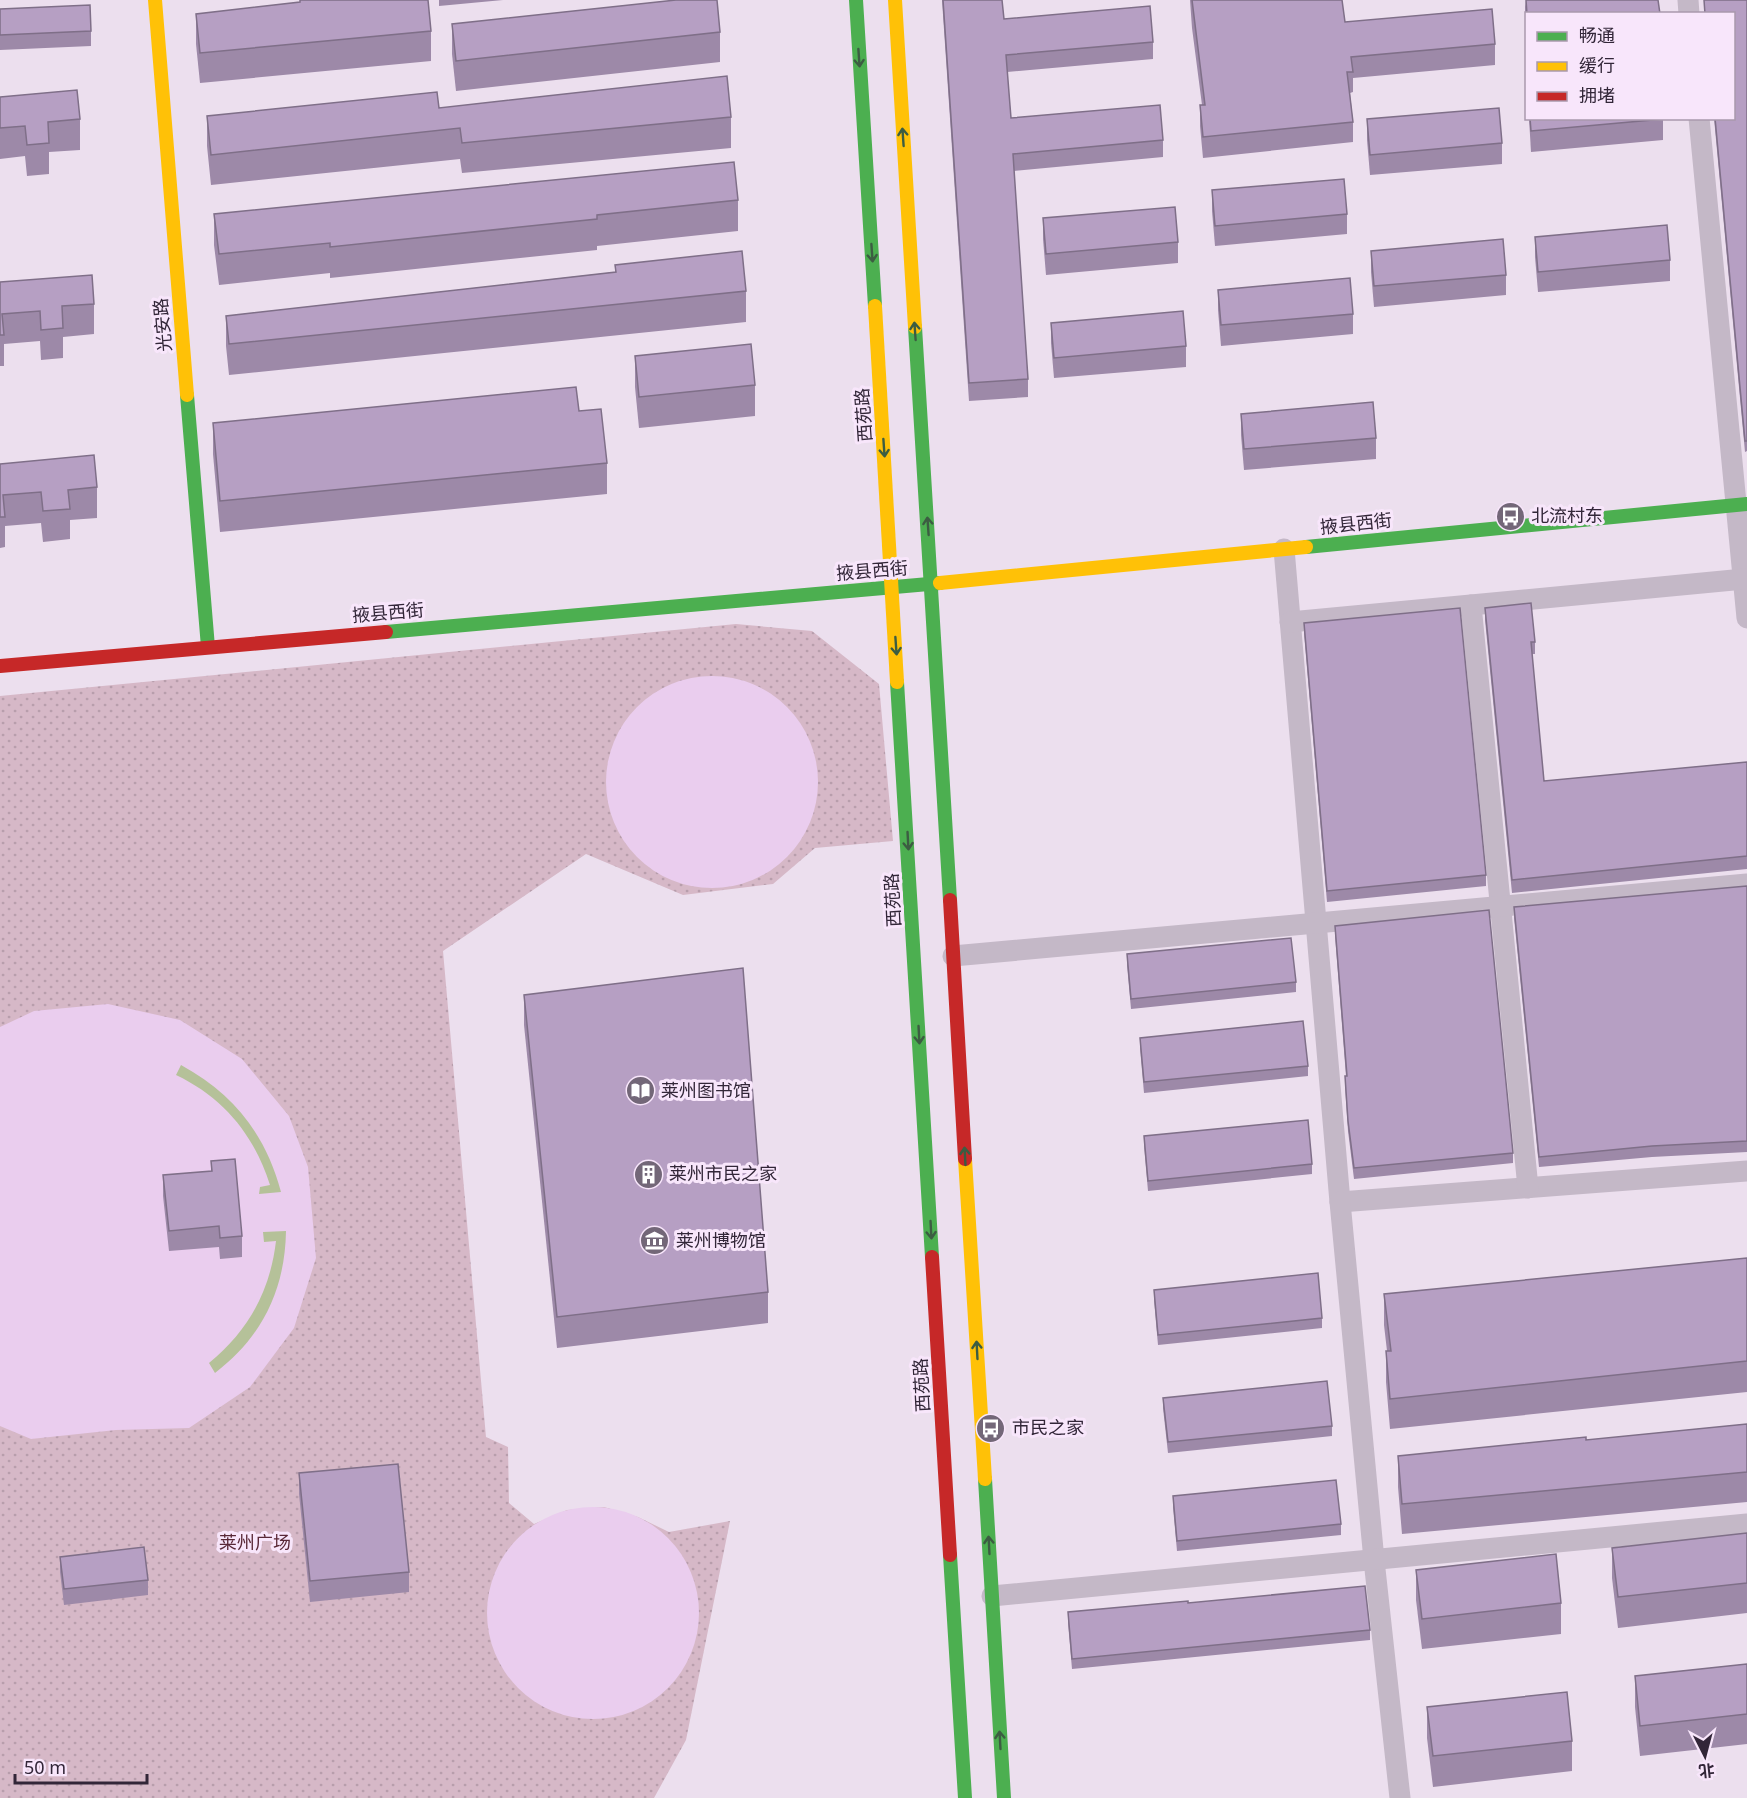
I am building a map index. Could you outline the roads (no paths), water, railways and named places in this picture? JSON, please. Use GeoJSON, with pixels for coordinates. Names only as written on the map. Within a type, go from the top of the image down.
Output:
{"type":"FeatureCollection","features":[{"type":"Feature","properties":{"kind":"main road","name":"光安路"},"geometry":{"type":"LineString","coordinates":[[155,0],[208,646]]}},
{"type":"Feature","properties":{"kind":"main road","name":"西苑路"},"geometry":{"type":"LineString","coordinates":[[856,0],[965,1798]]}},
{"type":"Feature","properties":{"kind":"main road"},"geometry":{"type":"LineString","coordinates":[[895,0],[1004,1798]]}},
{"type":"Feature","properties":{"kind":"main road","name":"掖县西街"},"geometry":{"type":"LineString","coordinates":[[0,666],[208,646],[892,588],[1742,504]]}},
{"type":"Feature","properties":{"kind":"street"},"geometry":{"type":"LineString","coordinates":[[1700,120],[1742,504],[1747,618]]}},
{"type":"Feature","properties":{"kind":"street"},"geometry":{"type":"LineString","coordinates":[[1284,549],[1340,1202],[1374,1560],[1400,1798]]}},
{"type":"Feature","properties":{"kind":"street"},"geometry":{"type":"LineString","coordinates":[[1290,622],[1744,579]]}},
{"type":"Feature","properties":{"kind":"street"},"geometry":{"type":"LineString","coordinates":[[1471,605],[1528,1188]]}},
{"type":"Feature","properties":{"kind":"street"},"geometry":{"type":"LineString","coordinates":[[953,956],[1747,884]]}},
{"type":"Feature","properties":{"kind":"street"},"geometry":{"type":"LineString","coordinates":[[1340,1202],[1747,1171]]}},
{"type":"Feature","properties":{"kind":"street"},"geometry":{"type":"LineString","coordinates":[[992,1596],[1747,1524]]}},
{"type":"Feature","properties":{"kind":"place","name":"北流村东"},"geometry":{"type":"Point","coordinates":[1510,516]}},
{"type":"Feature","properties":{"kind":"place","name":"莱州图书馆"},"geometry":{"type":"Point","coordinates":[640,1091]}},
{"type":"Feature","properties":{"kind":"place","name":"莱州市民之家"},"geometry":{"type":"Point","coordinates":[648,1174]}},
{"type":"Feature","properties":{"kind":"place","name":"莱州博物馆"},"geometry":{"type":"Point","coordinates":[655,1241]}},
{"type":"Feature","properties":{"kind":"place","name":"市民之家"},"geometry":{"type":"Point","coordinates":[991,1428]}},
{"type":"Feature","properties":{"kind":"park label","name":"莱州广场"},"geometry":{"type":"Point","coordinates":[255,1543]}}]}
